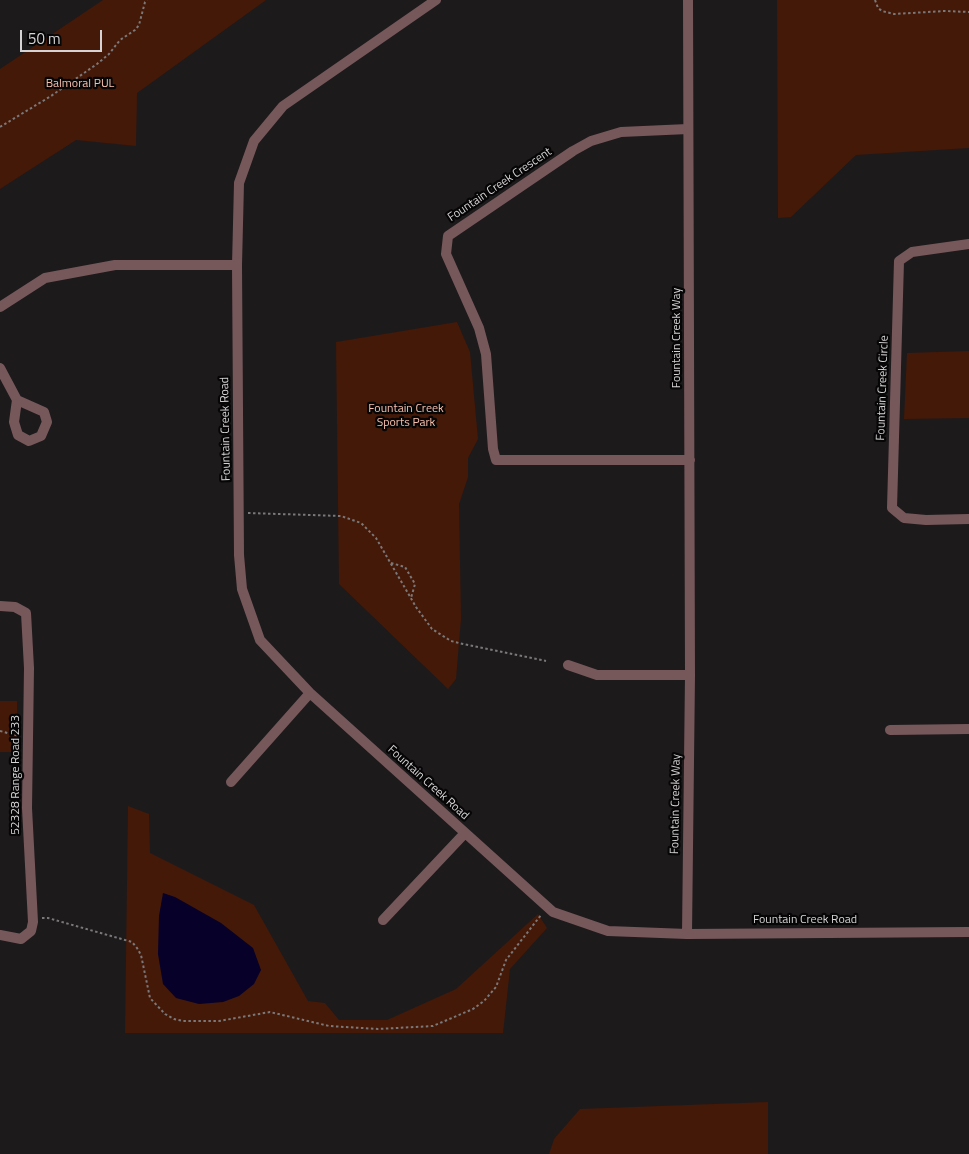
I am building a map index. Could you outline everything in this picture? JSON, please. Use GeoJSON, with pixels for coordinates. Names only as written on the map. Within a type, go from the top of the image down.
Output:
{"type":"FeatureCollection","features":[{"type":"Feature","properties":{"kind":"street","name":"Fountain Creek Road"},"geometry":{"type":"LineString","coordinates":[[436,0],[283,106],[254,142],[239,183],[237,265],[239,555],[242,589],[260,640],[310,693],[553,912],[608,932],[688,934],[969,932]]}},
{"type":"Feature","properties":{"kind":"street","name":"Fountain Creek Way"},"geometry":{"type":"LineString","coordinates":[[688,0],[690,460],[688,934]]}},
{"type":"Feature","properties":{"kind":"street","name":"Fountain Creek Crescent"},"geometry":{"type":"LineString","coordinates":[[688,129],[621,132],[584,144],[448,236],[446,254],[479,328],[486,354],[493,449],[496,460],[690,460]]}},
{"type":"Feature","properties":{"kind":"street","name":"Fountain Creek Circle"},"geometry":{"type":"LineString","coordinates":[[969,244],[912,252],[899,261],[892,508],[904,518],[926,520],[969,519]]}},
{"type":"Feature","properties":{"kind":"street"},"geometry":{"type":"LineString","coordinates":[[0,306],[46,278],[115,266],[237,265]]}},
{"type":"Feature","properties":{"kind":"street"},"geometry":{"type":"LineString","coordinates":[[0,368],[17,400]]}},
{"type":"Feature","properties":{"kind":"street","name":"52328 Range Road 233"},"geometry":{"type":"LineString","coordinates":[[0,606],[16,607],[26,613],[29,668],[28,808],[33,919]]}},
{"type":"Feature","properties":{"kind":"street"},"geometry":{"type":"LineString","coordinates":[[568,665],[597,676],[690,675]]}},
{"type":"Feature","properties":{"kind":"street"},"geometry":{"type":"LineString","coordinates":[[231,782],[310,693]]}},
{"type":"Feature","properties":{"kind":"street"},"geometry":{"type":"LineString","coordinates":[[890,730],[969,729]]}},
{"type":"Feature","properties":{"kind":"street"},"geometry":{"type":"LineString","coordinates":[[383,920],[466,833]]}},
{"type":"Feature","properties":{"kind":"street"},"geometry":{"type":"LineString","coordinates":[[0,935],[21,939],[31,931],[33,919]]}},
{"type":"Feature","properties":{"kind":"path"},"geometry":{"type":"LineString","coordinates":[[0,127],[51,96],[98,64],[120,40],[139,25],[147,0]]}},
{"type":"Feature","properties":{"kind":"path"},"geometry":{"type":"LineString","coordinates":[[875,0],[878,8],[882,11],[894,14],[945,11],[969,12]]}},
{"type":"Feature","properties":{"kind":"path"},"geometry":{"type":"LineString","coordinates":[[248,513],[331,515],[350,518],[361,523],[372,533],[432,629],[451,641],[546,661]]}},
{"type":"Feature","properties":{"kind":"path"},"geometry":{"type":"LineString","coordinates":[[390,563],[405,567],[415,584],[411,598]]}},
{"type":"Feature","properties":{"kind":"path"},"geometry":{"type":"LineString","coordinates":[[0,731],[28,739]]}},
{"type":"Feature","properties":{"kind":"path"},"geometry":{"type":"LineString","coordinates":[[33,919],[48,918],[132,942],[140,955],[150,998],[165,1014],[174,1019],[183,1021],[219,1021],[270,1012],[329,1026],[378,1029],[433,1026],[473,1009],[484,1001],[496,987],[506,960],[548,908]]}},
{"type":"Feature","properties":{"kind":"green space","name":"Balmoral PUL"},"geometry":{"type":"Polygon","coordinates":[[[103,0],[266,0],[137,93],[136,146],[76,140],[0,189],[0,69],[103,0]]]}},
{"type":"Feature","properties":{"kind":"green space"},"geometry":{"type":"Polygon","coordinates":[[[777,0],[969,0],[969,148],[856,155],[791,217],[778,218],[777,0]]]}},
{"type":"Feature","properties":{"kind":"green space","name":"Fountain Creek Sports Park"},"geometry":{"type":"Polygon","coordinates":[[[457,322],[470,352],[478,439],[468,458],[468,477],[459,504],[461,619],[456,679],[448,689],[339,584],[336,342],[457,322]]]}},
{"type":"Feature","properties":{"kind":"green space"},"geometry":{"type":"Polygon","coordinates":[[[969,351],[969,418],[904,419],[907,353],[969,351]]]}},
{"type":"Feature","properties":{"kind":"green space"},"geometry":{"type":"Polygon","coordinates":[[[0,701],[17,701],[17,752],[0,752],[0,701]]]}},
{"type":"Feature","properties":{"kind":"green space"},"geometry":{"type":"Polygon","coordinates":[[[128,806],[149,814],[150,853],[254,905],[308,1001],[325,1003],[339,1020],[387,1020],[456,989],[538,914],[547,928],[510,969],[503,1033],[125,1033],[128,806]]]}},
{"type":"Feature","properties":{"kind":"green space"},"geometry":{"type":"Polygon","coordinates":[[[768,1102],[768,1154],[549,1154],[554,1139],[580,1109],[768,1102]]]}},
{"type":"Feature","properties":{"kind":"shaded area"},"geometry":{"type":"Polygon","coordinates":[[[163,893],[175,897],[221,923],[253,948],[261,970],[254,984],[239,996],[223,1002],[199,1004],[176,998],[163,984],[158,954],[159,916],[163,893]]]}}]}
